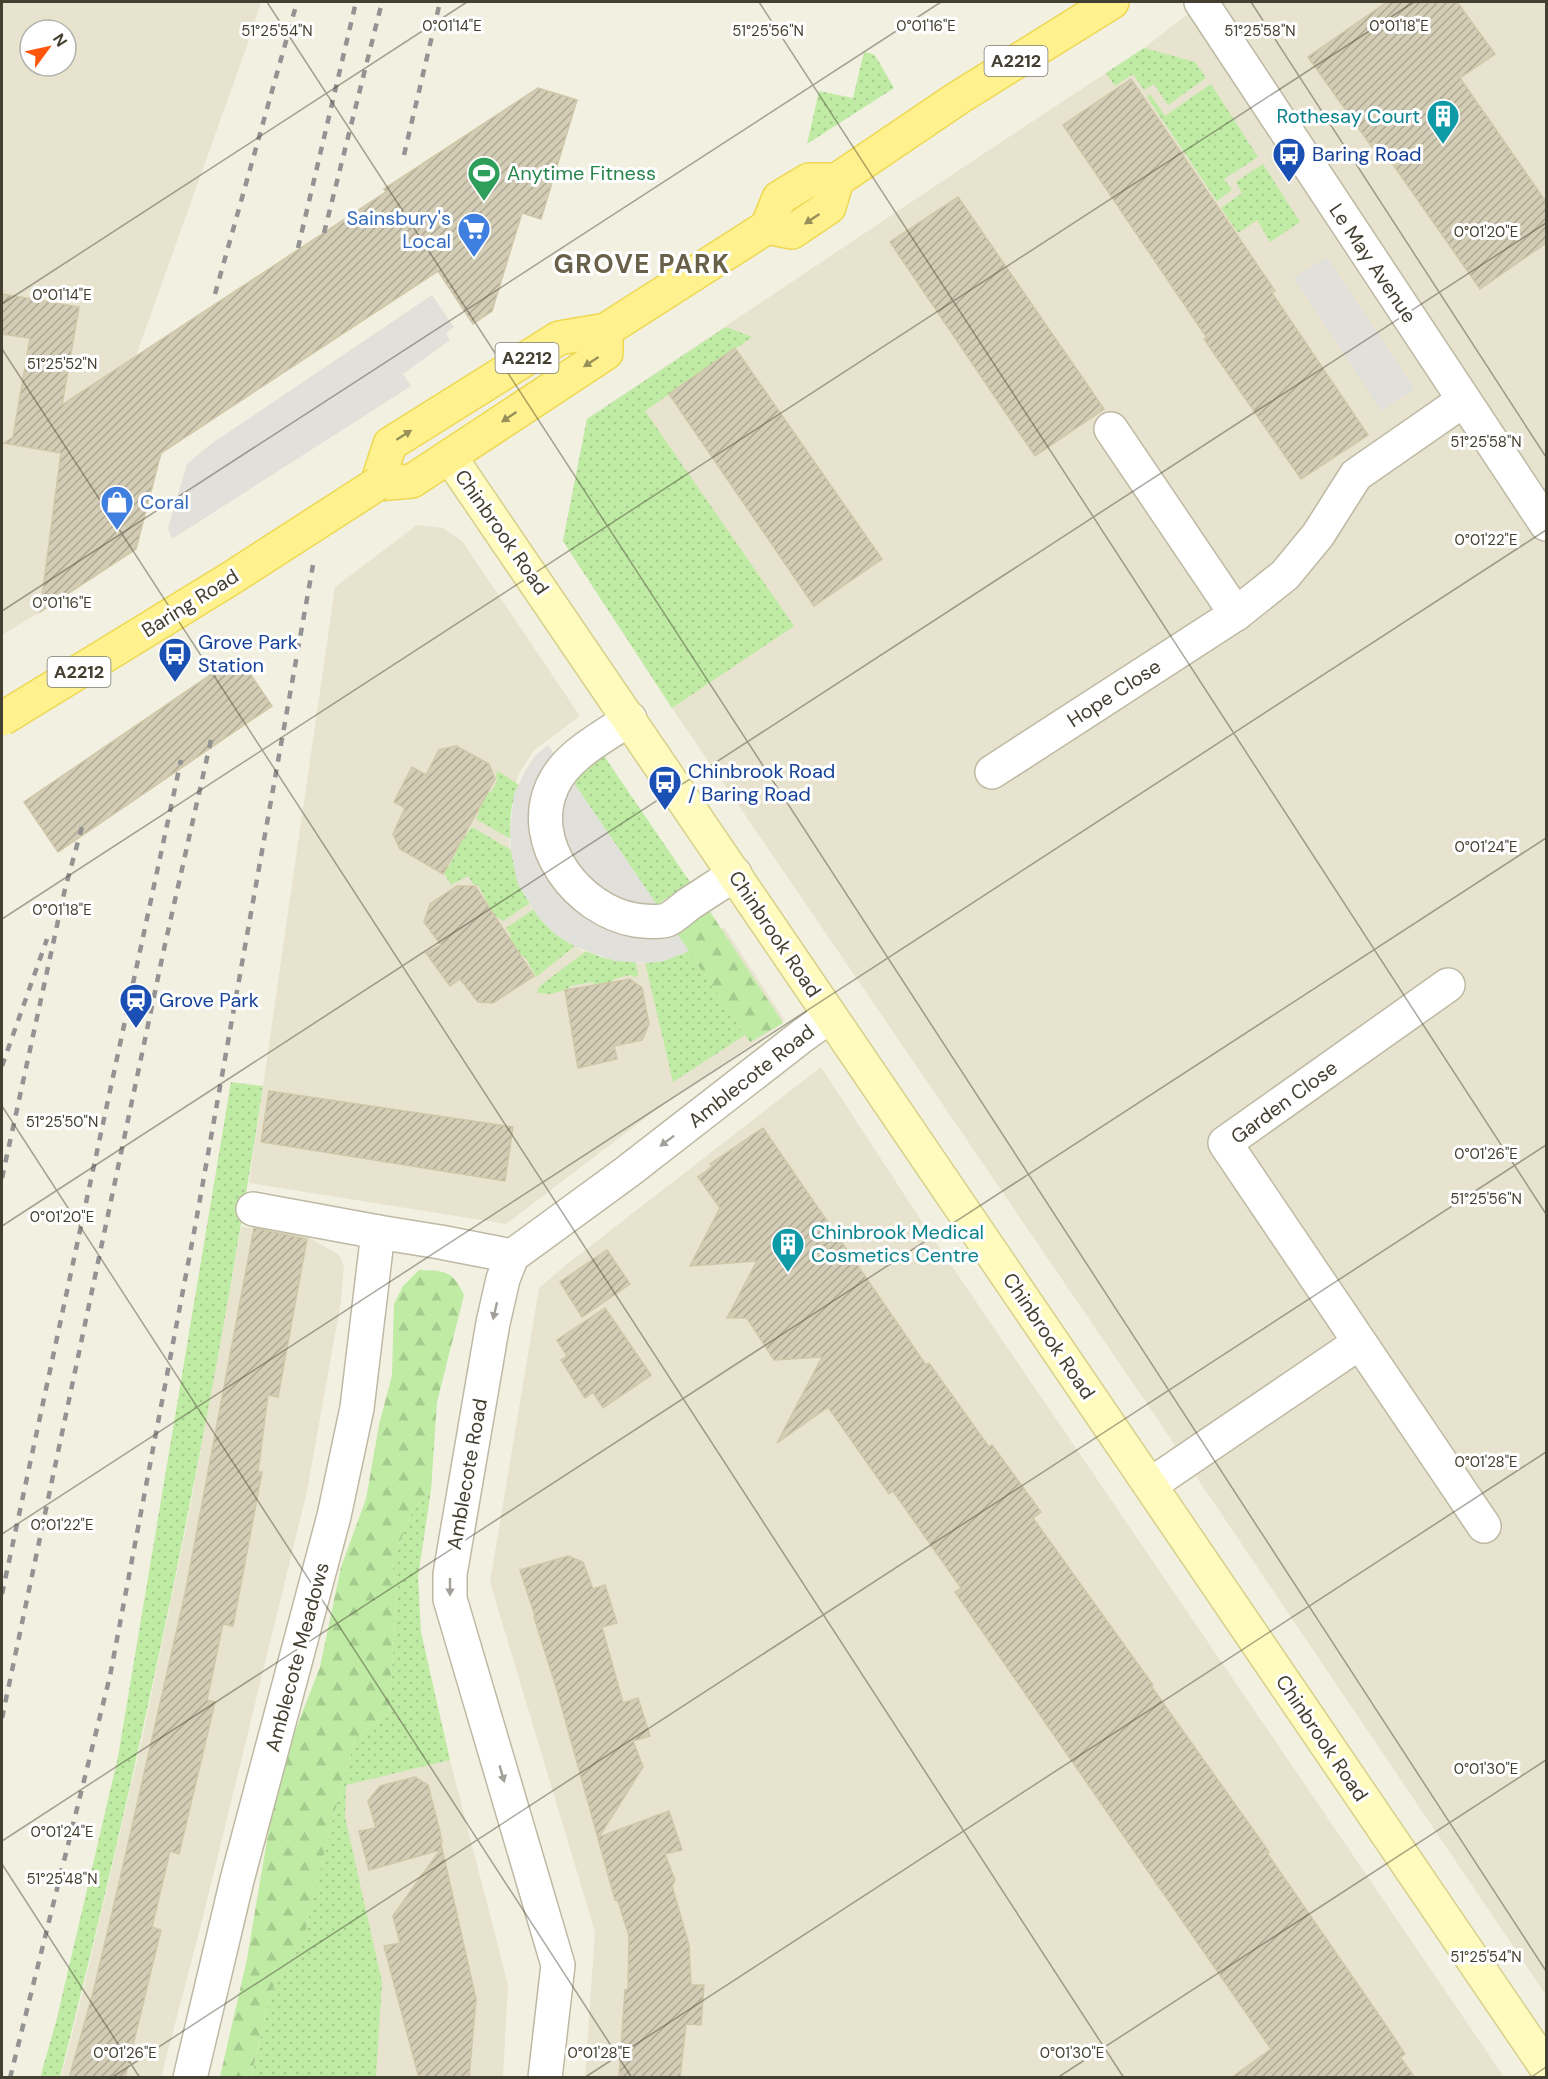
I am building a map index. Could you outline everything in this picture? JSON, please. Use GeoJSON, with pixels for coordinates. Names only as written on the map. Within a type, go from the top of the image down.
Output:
{"type":"FeatureCollection","features":[{"type":"Feature","properties":{"kind":"main road","name":"A2212"},"geometry":{"type":"LineString","coordinates":[[377,484],[390,444],[558,338],[606,330],[773,212],[792,232],[829,207],[837,180],[958,98],[1112,2]]}},
{"type":"Feature","properties":{"kind":"main road","name":"Baring Road"},"geometry":{"type":"LineString","coordinates":[[2,719],[233,577],[377,484],[412,481],[450,457],[606,353],[606,330]]}},
{"type":"Feature","properties":{"kind":"main road","name":"Chinbrook Road"},"geometry":{"type":"LineString","coordinates":[[450,457],[1546,2067]]}},
{"type":"Feature","properties":{"kind":"street","name":"Le May Avenue"},"geometry":{"type":"LineString","coordinates":[[1202,2],[1546,524]]}},
{"type":"Feature","properties":{"kind":"street","name":"Hope Close"},"geometry":{"type":"LineString","coordinates":[[992,772],[1236,614],[1285,574],[1318,535],[1356,475],[1464,400]]}},
{"type":"Feature","properties":{"kind":"street"},"geometry":{"type":"LineString","coordinates":[[1111,429],[1236,614]]}},
{"type":"Feature","properties":{"kind":"street"},"geometry":{"type":"LineString","coordinates":[[630,719],[565,766],[552,785],[545,805],[544,827],[551,852],[566,875],[600,908],[625,918],[666,921],[735,874]]}},
{"type":"Feature","properties":{"kind":"street","name":"Garden Close"},"geometry":{"type":"LineString","coordinates":[[1448,984],[1225,1143],[1484,1526]]}},
{"type":"Feature","properties":{"kind":"street","name":"Amblecote Road"},"geometry":{"type":"LineString","coordinates":[[544,2078],[558,1965],[450,1599],[450,1574],[502,1279],[512,1256],[627,1172],[830,1016]]}},
{"type":"Feature","properties":{"kind":"street"},"geometry":{"type":"LineString","coordinates":[[253,1209],[512,1256]]}},
{"type":"Feature","properties":{"kind":"street","name":"Amblecote Meadows"},"geometry":{"type":"LineString","coordinates":[[190,2078],[237,1880],[334,1516],[357,1408],[378,1232]]}},
{"type":"Feature","properties":{"kind":"street"},"geometry":{"type":"LineString","coordinates":[[1150,1485],[1359,1343]]}},
{"type":"Feature","properties":{"kind":"shaded area"},"geometry":{"type":"Polygon","coordinates":[[[2,2],[261,2],[247,46],[45,609],[2,635],[2,2]]]}},
{"type":"Feature","properties":{"kind":"shaded area"},"geometry":{"type":"Polygon","coordinates":[[[1203,2],[1546,2],[1546,1995],[1156,1417],[672,708],[563,541],[587,419],[1144,48],[1203,2]]]}},
{"type":"Feature","properties":{"kind":"shaded area"},"geometry":{"type":"Polygon","coordinates":[[[1327,257],[1415,389],[1381,411],[1294,278],[1327,257]]]}},
{"type":"Feature","properties":{"kind":"shaded area"},"geometry":{"type":"Polygon","coordinates":[[[432,295],[454,327],[446,333],[450,340],[403,374],[411,386],[172,539],[168,528],[187,464],[211,444],[432,295]]]}},
{"type":"Feature","properties":{"kind":"shaded area"},"geometry":{"type":"Polygon","coordinates":[[[417,525],[443,528],[462,541],[580,716],[534,750],[519,774],[512,793],[508,832],[513,872],[520,889],[538,918],[550,932],[586,953],[623,964],[668,963],[694,950],[724,927],[784,1019],[782,1024],[669,1100],[506,1224],[249,1183],[335,587],[417,525]]]}},
{"type":"Feature","properties":{"kind":"shaded area"},"geometry":{"type":"Polygon","coordinates":[[[548,745],[689,951],[664,961],[647,963],[615,961],[576,947],[556,935],[538,917],[516,878],[510,831],[514,794],[535,756],[548,745]]]}},
{"type":"Feature","properties":{"kind":"shaded area"},"geometry":{"type":"Polygon","coordinates":[[[821,1067],[928,1231],[1504,2077],[585,2077],[595,1932],[490,1582],[539,1288],[821,1067]]]}},
{"type":"Feature","properties":{"kind":"shaded area"},"geometry":{"type":"Polygon","coordinates":[[[241,1227],[303,1234],[339,1255],[344,1267],[341,1301],[307,1491],[200,1929],[161,2077],[61,2078],[143,1735],[190,1509],[241,1227]]]}},
{"type":"Feature","properties":{"kind":"shaded area"},"geometry":{"type":"Polygon","coordinates":[[[450,1760],[508,1985],[503,2077],[252,2078],[347,1784],[450,1760]]]}},
{"type":"Feature","properties":{"kind":"green space"},"geometry":{"type":"Polygon","coordinates":[[[1144,48],[1195,62],[1206,78],[1168,105],[1154,84],[1144,90],[1133,74],[1115,86],[1106,73],[1144,48]]]}},
{"type":"Feature","properties":{"kind":"green space"},"geometry":{"type":"Polygon","coordinates":[[[864,52],[876,57],[894,88],[807,144],[819,91],[853,98],[864,52]]]}},
{"type":"Feature","properties":{"kind":"green space"},"geometry":{"type":"Polygon","coordinates":[[[1211,84],[1258,157],[1224,179],[1232,190],[1217,201],[1147,97],[1150,94],[1165,116],[1211,84]]]}},
{"type":"Feature","properties":{"kind":"green space"},"geometry":{"type":"Polygon","coordinates":[[[1263,164],[1300,222],[1270,242],[1257,220],[1238,233],[1221,208],[1242,193],[1236,182],[1263,164]]]}},
{"type":"Feature","properties":{"kind":"green space"},"geometry":{"type":"Polygon","coordinates":[[[726,327],[752,337],[645,411],[794,626],[672,708],[563,541],[587,419],[726,327]]]}},
{"type":"Feature","properties":{"kind":"green space"},"geometry":{"type":"Polygon","coordinates":[[[602,753],[690,882],[657,905],[569,776],[602,753]]]}},
{"type":"Feature","properties":{"kind":"green space"},"geometry":{"type":"Polygon","coordinates":[[[498,771],[519,785],[511,811],[511,839],[476,819],[479,813],[478,808],[486,793],[491,792],[497,781],[498,771]]]}},
{"type":"Feature","properties":{"kind":"green space"},"geometry":{"type":"Polygon","coordinates":[[[472,827],[511,850],[519,886],[530,903],[503,921],[493,914],[478,885],[473,884],[468,876],[451,885],[442,870],[449,866],[456,853],[455,850],[472,827]]]}},
{"type":"Feature","properties":{"kind":"green space"},"geometry":{"type":"Polygon","coordinates":[[[705,904],[783,1023],[750,1042],[672,927],[705,904]]]}},
{"type":"Feature","properties":{"kind":"green space"},"geometry":{"type":"Polygon","coordinates":[[[534,909],[542,921],[575,946],[536,977],[525,957],[520,955],[509,939],[511,935],[506,928],[534,909]]]}},
{"type":"Feature","properties":{"kind":"green space"},"geometry":{"type":"Polygon","coordinates":[[[586,951],[604,958],[636,962],[638,976],[630,975],[614,979],[612,983],[596,985],[592,982],[570,986],[569,989],[550,994],[538,993],[541,985],[586,951]]]}},
{"type":"Feature","properties":{"kind":"green space"},"geometry":{"type":"Polygon","coordinates":[[[689,951],[745,1035],[673,1082],[645,962],[664,961],[689,951]]]}},
{"type":"Feature","properties":{"kind":"green space"},"geometry":{"type":"Polygon","coordinates":[[[231,1082],[263,1086],[235,1262],[182,1546],[104,1901],[60,2077],[40,2078],[57,2018],[118,1757],[231,1082]]]}},
{"type":"Feature","properties":{"kind":"green space"},"geometry":{"type":"Polygon","coordinates":[[[419,1270],[447,1273],[456,1281],[464,1295],[437,1402],[431,1490],[413,1509],[392,1563],[397,1591],[389,1713],[355,1739],[303,1941],[271,1991],[251,2077],[220,2077],[247,1959],[269,1828],[292,1739],[320,1667],[341,1567],[366,1499],[379,1425],[392,1375],[394,1304],[403,1286],[419,1270]]]}},
{"type":"Feature","properties":{"kind":"green space"},"geometry":{"type":"Polygon","coordinates":[[[431,1490],[418,1577],[421,1632],[450,1760],[346,1785],[345,1817],[382,1982],[376,2077],[251,2078],[271,1991],[303,1941],[355,1739],[389,1713],[397,1591],[392,1563],[413,1509],[431,1490]]]}},
{"type":"Feature","properties":{"kind":"building","name":"Rothesay Court"},"geometry":{"type":"Polygon","coordinates":[[[1387,2],[1457,2],[1495,54],[1460,78],[1546,202],[1546,243],[1480,289],[1378,143],[1372,147],[1308,57],[1387,2]]]}},
{"type":"Feature","properties":{"kind":"building"},"geometry":{"type":"Polygon","coordinates":[[[1131,79],[1275,291],[1272,293],[1368,435],[1301,479],[1204,339],[1207,338],[1063,125],[1131,79]]]}},
{"type":"Feature","properties":{"kind":"building"},"geometry":{"type":"Polygon","coordinates":[[[538,88],[577,100],[541,219],[522,213],[492,311],[473,324],[438,271],[161,453],[136,549],[40,612],[61,453],[4,443],[13,437],[30,338],[2,334],[2,294],[79,307],[62,405],[386,192],[384,189],[538,88]]]}},
{"type":"Feature","properties":{"kind":"building"},"geometry":{"type":"Polygon","coordinates":[[[958,197],[1104,409],[1035,456],[890,242],[958,197]]]}},
{"type":"Feature","properties":{"kind":"building"},"geometry":{"type":"Polygon","coordinates":[[[735,348],[882,559],[814,606],[669,394],[735,348]]]}},
{"type":"Feature","properties":{"kind":"building"},"geometry":{"type":"Polygon","coordinates":[[[238,656],[272,706],[58,852],[24,802],[238,656]]]}},
{"type":"Feature","properties":{"kind":"building"},"geometry":{"type":"Polygon","coordinates":[[[456,746],[489,764],[495,779],[443,874],[400,849],[393,834],[405,808],[394,802],[412,767],[426,775],[439,750],[456,746]]]}},
{"type":"Feature","properties":{"kind":"building"},"geometry":{"type":"Polygon","coordinates":[[[457,886],[475,886],[534,976],[493,1003],[478,1002],[460,979],[450,986],[426,953],[441,945],[424,922],[430,904],[457,886]]]}},
{"type":"Feature","properties":{"kind":"building"},"geometry":{"type":"Polygon","coordinates":[[[630,979],[642,988],[649,1024],[642,1040],[614,1046],[617,1059],[578,1068],[565,990],[630,979]]]}},
{"type":"Feature","properties":{"kind":"building"},"geometry":{"type":"Polygon","coordinates":[[[269,1091],[513,1127],[505,1181],[261,1142],[269,1091]]]}},
{"type":"Feature","properties":{"kind":"building"},"geometry":{"type":"Polygon","coordinates":[[[763,1128],[926,1365],[929,1363],[989,1447],[992,1445],[1041,1512],[1033,1518],[1269,1852],[1267,1853],[1405,2054],[1400,2057],[1415,2078],[1231,2078],[1271,2049],[955,1592],[961,1588],[893,1491],[889,1494],[828,1407],[777,1443],[822,1357],[774,1360],[747,1318],[727,1318],[757,1261],[690,1266],[720,1208],[698,1177],[713,1166],[710,1164],[763,1128]]]}},
{"type":"Feature","properties":{"kind":"building"},"geometry":{"type":"Polygon","coordinates":[[[254,1228],[307,1239],[278,1397],[268,1395],[258,1472],[262,1472],[233,1626],[223,1624],[207,1700],[215,1702],[179,1854],[170,1851],[152,1927],[161,1930],[125,2078],[69,2078],[93,1993],[185,1594],[254,1228]]]}},
{"type":"Feature","properties":{"kind":"building"},"geometry":{"type":"Polygon","coordinates":[[[607,1250],[630,1284],[582,1317],[560,1282],[607,1250]]]}},
{"type":"Feature","properties":{"kind":"building"},"geometry":{"type":"Polygon","coordinates":[[[605,1308],[651,1375],[603,1408],[593,1392],[585,1398],[561,1360],[567,1356],[557,1340],[605,1308]]]}},
{"type":"Feature","properties":{"kind":"building"},"geometry":{"type":"Polygon","coordinates":[[[568,1556],[583,1562],[593,1589],[605,1585],[617,1623],[602,1627],[623,1703],[638,1698],[650,1736],[633,1741],[643,1767],[599,1837],[669,1811],[682,1850],[665,1854],[675,1880],[672,1886],[689,1945],[691,1985],[704,1985],[701,2025],[686,2024],[680,2078],[619,2078],[625,1990],[628,1989],[629,1936],[618,1901],[615,1900],[557,1690],[520,1570],[568,1556]]]}},
{"type":"Feature","properties":{"kind":"building"},"geometry":{"type":"Polygon","coordinates":[[[415,1777],[428,1785],[476,1999],[469,2078],[419,2078],[384,1946],[400,1943],[393,1916],[440,1850],[369,1870],[359,1831],[376,1828],[368,1801],[380,1786],[415,1777]]]}},
{"type":"Feature","properties":{"kind":"railway"},"geometry":{"type":"LineString","coordinates":[[215,294],[297,2]]}},
{"type":"Feature","properties":{"kind":"railway"},"geometry":{"type":"LineString","coordinates":[[298,248],[356,2]]}},
{"type":"Feature","properties":{"kind":"railway"},"geometry":{"type":"LineString","coordinates":[[324,233],[382,2]]}},
{"type":"Feature","properties":{"kind":"railway"},"geometry":{"type":"LineString","coordinates":[[404,155],[440,2]]}},
{"type":"Feature","properties":{"kind":"railway"},"geometry":{"type":"LineString","coordinates":[[10,2078],[110,1676],[195,1227],[313,565]]}},
{"type":"Feature","properties":{"kind":"railway"},"geometry":{"type":"LineString","coordinates":[[2,1718],[164,949],[211,740]]}},
{"type":"Feature","properties":{"kind":"railway"},"geometry":{"type":"LineString","coordinates":[[2,1594],[181,760]]}},
{"type":"Feature","properties":{"kind":"railway"},"geometry":{"type":"LineString","coordinates":[[2,1178],[65,889],[82,827]]}},
{"type":"Feature","properties":{"kind":"railway"},"geometry":{"type":"LineString","coordinates":[[2,1066],[47,939]]}},
{"type":"Feature","properties":{"kind":"place","name":"Rothesay Court"},"geometry":{"type":"Point","coordinates":[1443,145]}},
{"type":"Feature","properties":{"kind":"place","name":"Baring Road"},"geometry":{"type":"Point","coordinates":[1289,183]}},
{"type":"Feature","properties":{"kind":"place","name":"Anytime Fitness"},"geometry":{"type":"Point","coordinates":[484,202]}},
{"type":"Feature","properties":{"kind":"place","name":"Sainsbury's Local"},"geometry":{"type":"Point","coordinates":[474,258]}},
{"type":"Feature","properties":{"kind":"place","name":"Coral"},"geometry":{"type":"Point","coordinates":[117,531]}},
{"type":"Feature","properties":{"kind":"place","name":"Grove Park Station"},"geometry":{"type":"Point","coordinates":[175,683]}},
{"type":"Feature","properties":{"kind":"place","name":"Chinbrook Road / Baring Road"},"geometry":{"type":"Point","coordinates":[665,811]}},
{"type":"Feature","properties":{"kind":"place","name":"Grove Park"},"geometry":{"type":"Point","coordinates":[136,1029]}},
{"type":"Feature","properties":{"kind":"place","name":"Chinbrook Medical Cosmetics Centre"},"geometry":{"type":"Point","coordinates":[788,1273]}},
{"type":"Feature","properties":{"kind":"district","name":"GROVE PARK"},"geometry":{"type":"Point","coordinates":[642,264]}}]}
